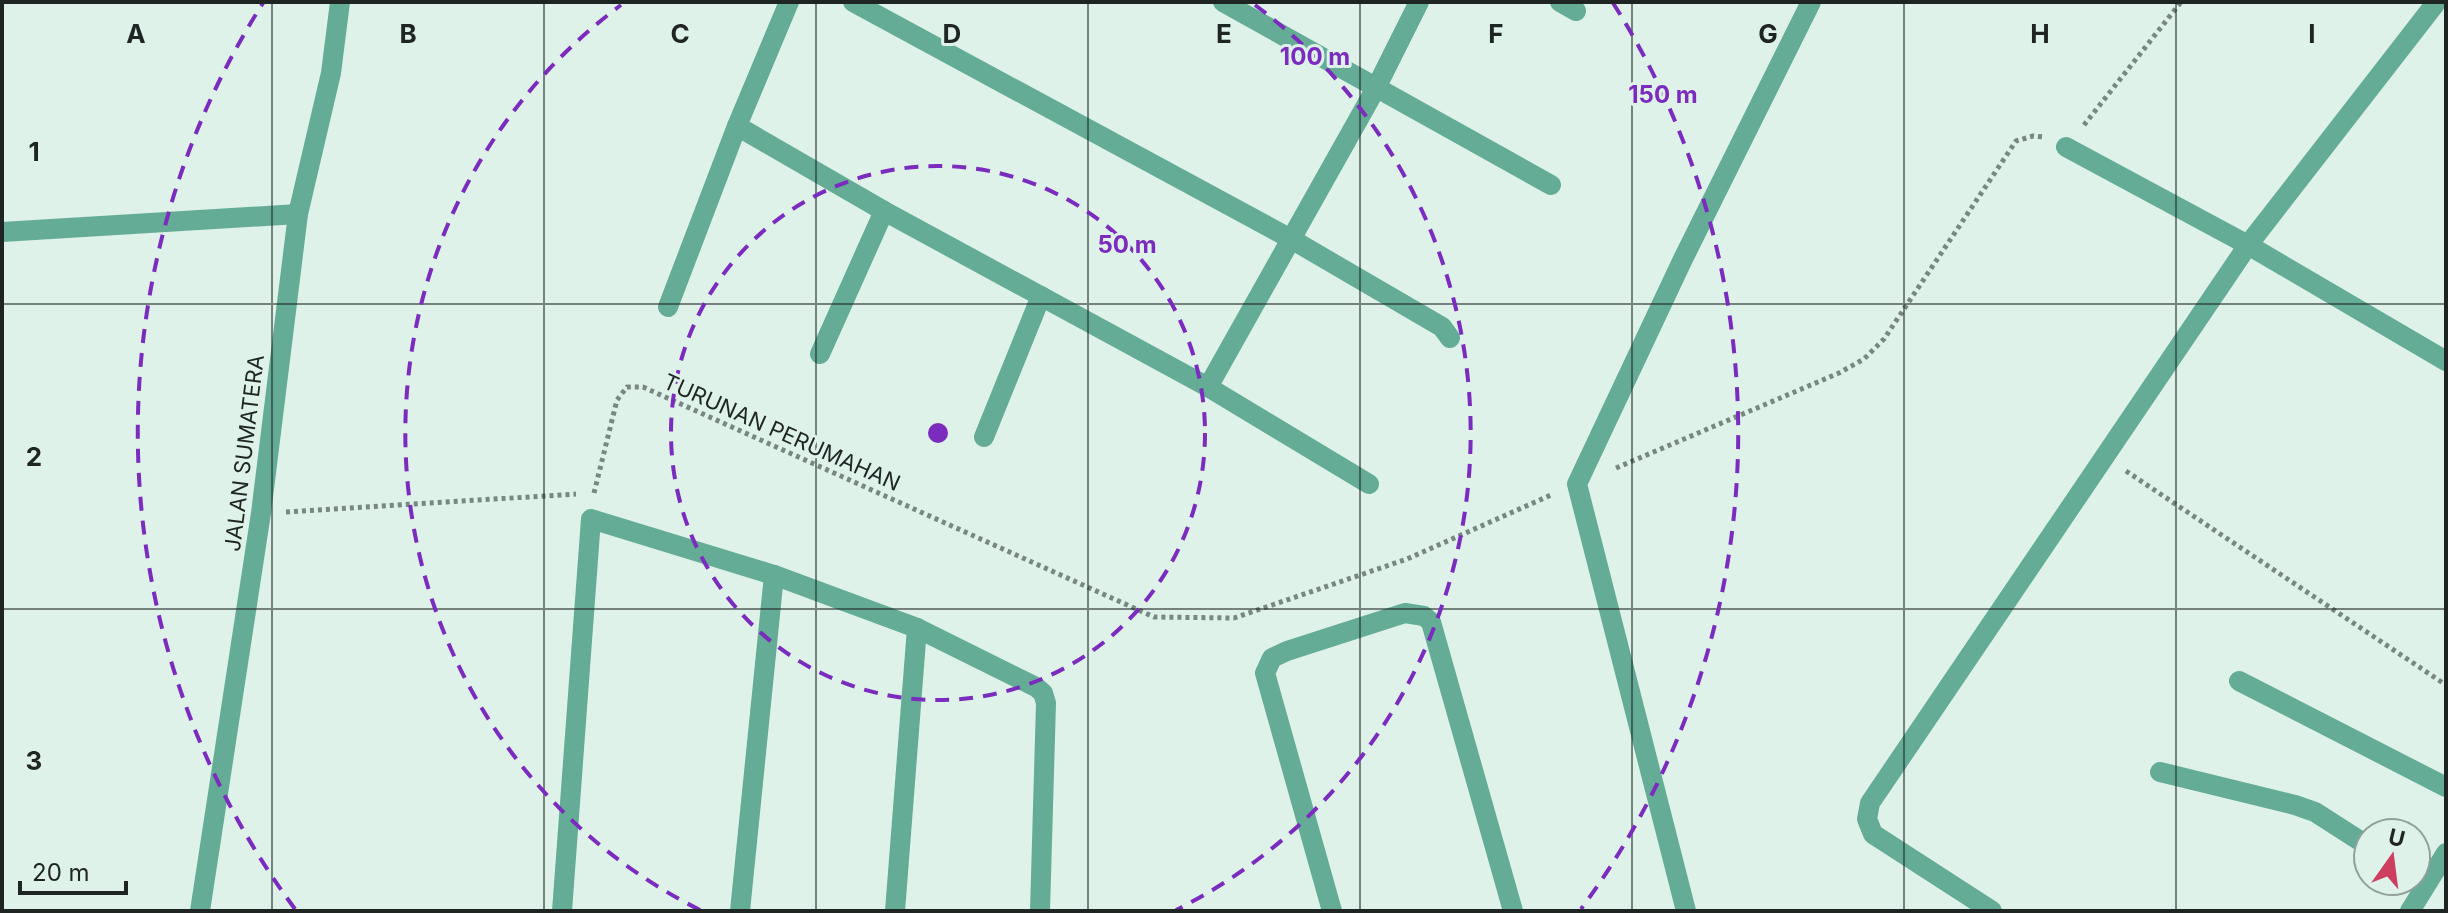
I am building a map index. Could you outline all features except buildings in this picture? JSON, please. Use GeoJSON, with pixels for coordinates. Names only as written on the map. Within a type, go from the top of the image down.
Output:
{"type":"FeatureCollection","features":[{"type":"Feature","properties":{"kind":"street","name":"JALAN SUMATERA"},"geometry":{"type":"LineString","coordinates":[[200,911],[261,513],[298,214],[331,73],[340,2]]}},
{"type":"Feature","properties":{"kind":"street"},"geometry":{"type":"LineString","coordinates":[[668,307],[737,126],[789,2]]}},
{"type":"Feature","properties":{"kind":"street"},"geometry":{"type":"LineString","coordinates":[[853,2],[1291,239],[1442,327],[1450,338]]}},
{"type":"Feature","properties":{"kind":"street"},"geometry":{"type":"LineString","coordinates":[[1223,2],[1551,185]]}},
{"type":"Feature","properties":{"kind":"street"},"geometry":{"type":"LineString","coordinates":[[1208,387],[1376,88],[1419,2]]}},
{"type":"Feature","properties":{"kind":"street"},"geometry":{"type":"LineString","coordinates":[[1686,911],[1577,484],[1683,259],[1811,2]]}},
{"type":"Feature","properties":{"kind":"street"},"geometry":{"type":"LineString","coordinates":[[1992,911],[1873,834],[1867,819],[1870,803],[2248,245],[2435,4]]}},
{"type":"Feature","properties":{"kind":"street"},"geometry":{"type":"LineString","coordinates":[[737,126],[884,211],[1208,387],[1369,484]]}},
{"type":"Feature","properties":{"kind":"street"},"geometry":{"type":"LineString","coordinates":[[2066,147],[2248,245],[2446,361]]}},
{"type":"Feature","properties":{"kind":"street"},"geometry":{"type":"LineString","coordinates":[[820,354],[884,211]]}},
{"type":"Feature","properties":{"kind":"street"},"geometry":{"type":"LineString","coordinates":[[2,232],[298,214]]}},
{"type":"Feature","properties":{"kind":"street"},"geometry":{"type":"LineString","coordinates":[[984,437],[1041,296]]}},
{"type":"Feature","properties":{"kind":"street"},"geometry":{"type":"LineString","coordinates":[[562,911],[591,519],[774,575],[917,628],[1043,693],[1046,703],[1040,911]]}},
{"type":"Feature","properties":{"kind":"street"},"geometry":{"type":"LineString","coordinates":[[740,911],[774,575]]}},
{"type":"Feature","properties":{"kind":"street"},"geometry":{"type":"LineString","coordinates":[[1332,911],[1265,673],[1272,658],[1287,651],[1405,613],[1424,616],[1431,622],[1513,911]]}},
{"type":"Feature","properties":{"kind":"street"},"geometry":{"type":"LineString","coordinates":[[895,911],[917,628]]}},
{"type":"Feature","properties":{"kind":"street"},"geometry":{"type":"LineString","coordinates":[[2239,681],[2446,787]]}},
{"type":"Feature","properties":{"kind":"street"},"geometry":{"type":"LineString","coordinates":[[2160,772],[2295,805],[2315,812],[2352,836]]}},
{"type":"Feature","properties":{"kind":"street"},"geometry":{"type":"LineString","coordinates":[[2432,869],[2446,853]]}},
{"type":"Feature","properties":{"kind":"path"},"geometry":{"type":"LineString","coordinates":[[1577,484],[1839,373],[1864,359],[1884,339],[2016,141],[2033,136],[2051,138],[2066,147],[2181,2]]}},
{"type":"Feature","properties":{"kind":"path","name":"TURUNAN PERUMAHAN"},"geometry":{"type":"LineString","coordinates":[[261,513],[595,493],[617,400],[627,387],[643,387],[1154,617],[1234,618],[1407,559],[1577,484]]}},
{"type":"Feature","properties":{"kind":"path"},"geometry":{"type":"LineString","coordinates":[[2105,457],[2446,685]]}}]}
